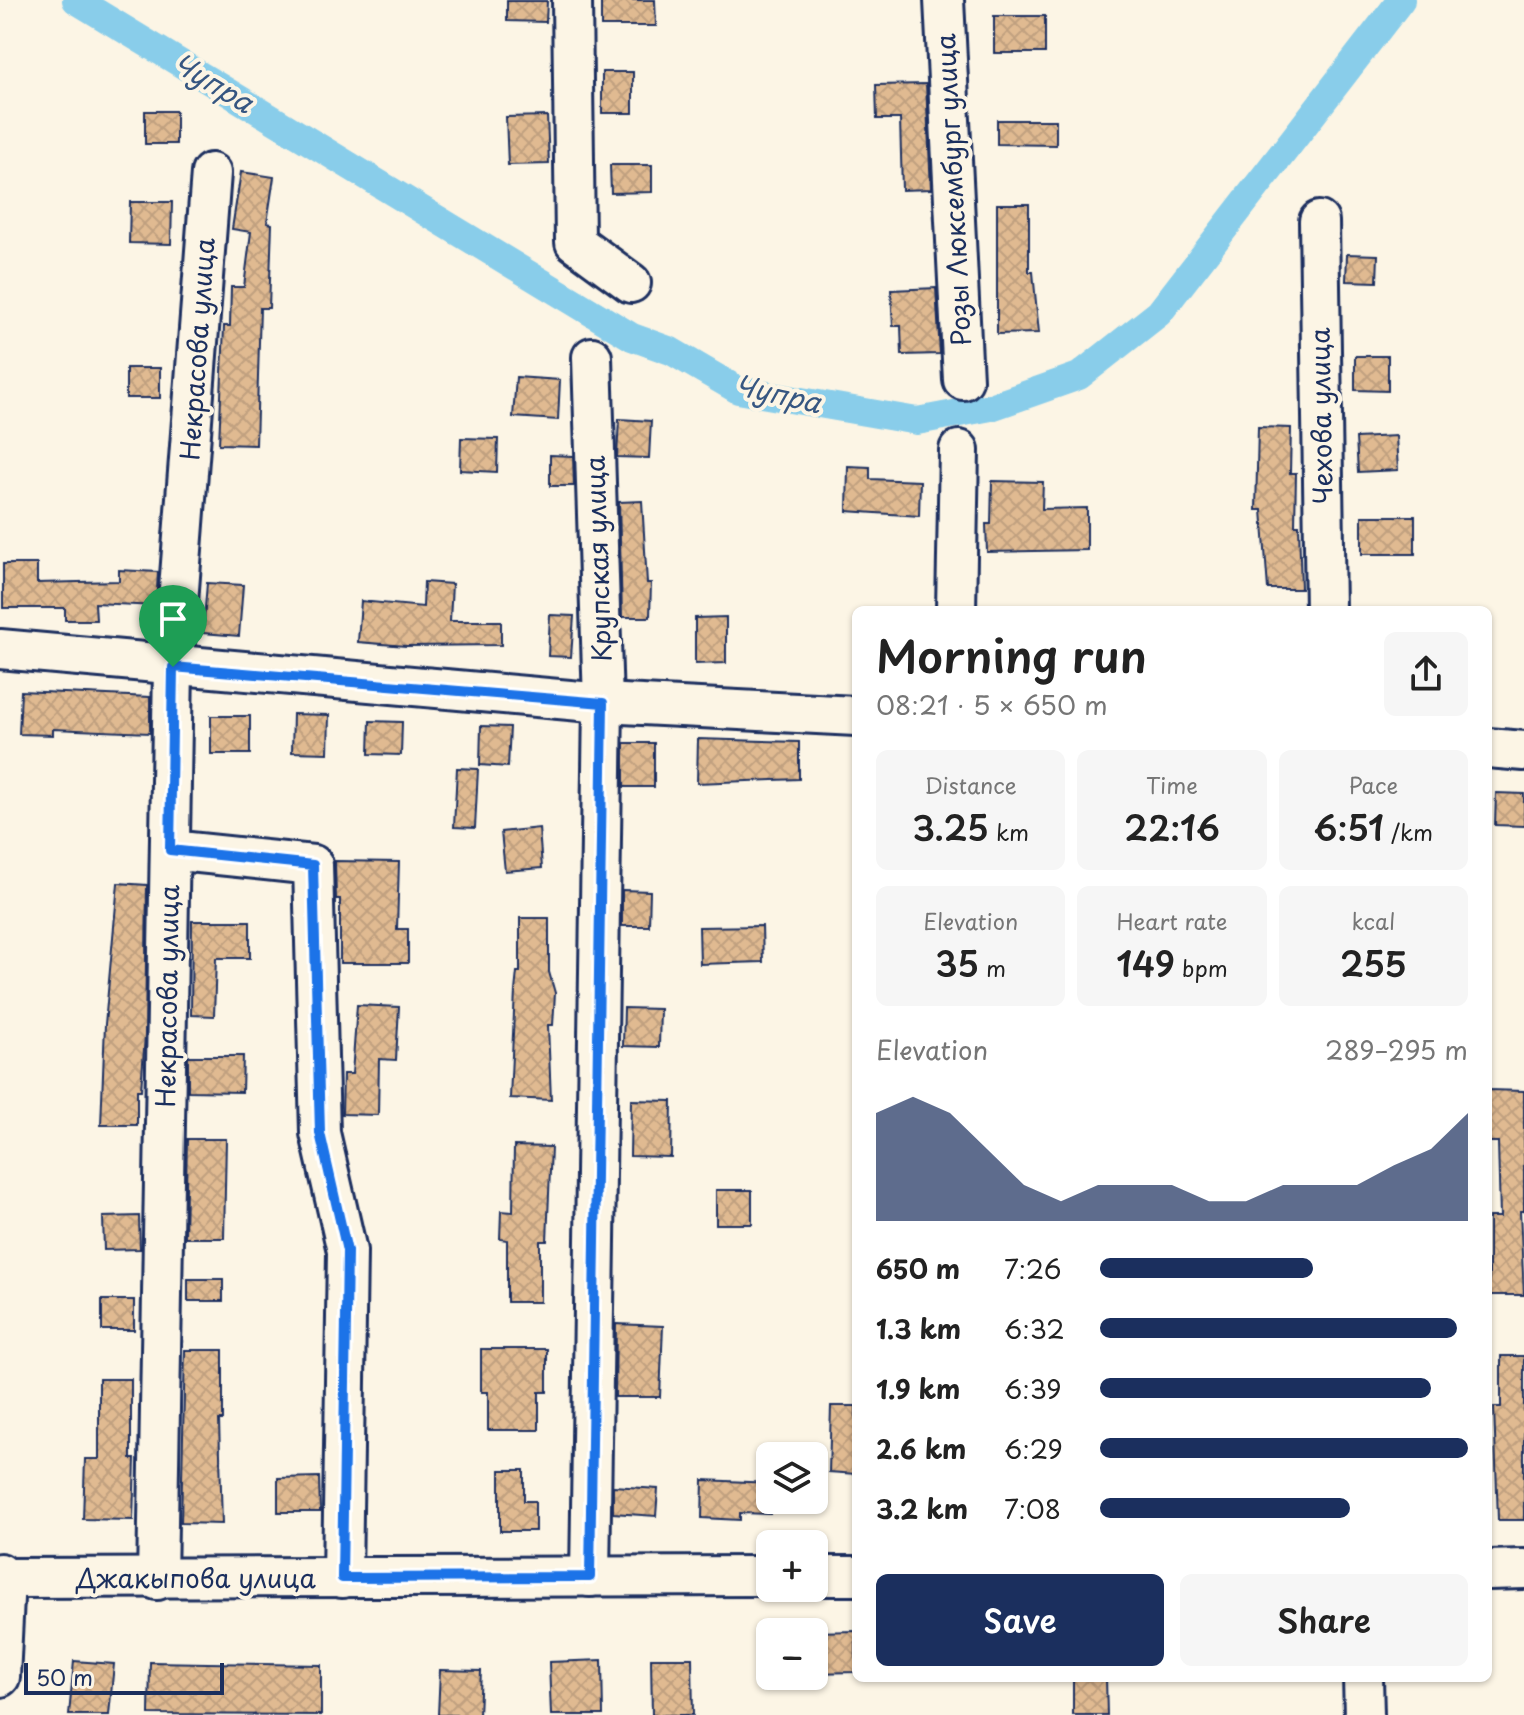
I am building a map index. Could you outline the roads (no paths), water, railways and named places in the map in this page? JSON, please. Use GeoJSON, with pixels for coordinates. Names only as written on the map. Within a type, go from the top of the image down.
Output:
{"type":"FeatureCollection","features":[{"type":"Feature","properties":{"kind":"street"},"geometry":{"type":"LineString","coordinates":[[572,0],[575,242],[631,283]]}},
{"type":"Feature","properties":{"kind":"street","name":"Розы Люксембург улица"},"geometry":{"type":"LineString","coordinates":[[944,0],[963,380]]}},
{"type":"Feature","properties":{"kind":"street","name":"Некрасова улица"},"geometry":{"type":"LineString","coordinates":[[157,1580],[173,667],[211,173]]}},
{"type":"Feature","properties":{"kind":"street","name":"Чехова улица"},"geometry":{"type":"LineString","coordinates":[[1319,221],[1325,606]]}},
{"type":"Feature","properties":{"kind":"street","name":"Крупская улица"},"geometry":{"type":"LineString","coordinates":[[590,1577],[603,703],[592,357]]}},
{"type":"Feature","properties":{"kind":"street"},"geometry":{"type":"LineString","coordinates":[[956,606],[959,450]]}},
{"type":"Feature","properties":{"kind":"street"},"geometry":{"type":"LineString","coordinates":[[0,649],[173,667],[603,703],[852,716]]}},
{"type":"Feature","properties":{"kind":"street"},"geometry":{"type":"LineString","coordinates":[[1492,748],[1524,751]]}},
{"type":"Feature","properties":{"kind":"street"},"geometry":{"type":"LineString","coordinates":[[170,850],[313,865],[320,1133],[347,1251],[342,1578]]}},
{"type":"Feature","properties":{"kind":"street"},"geometry":{"type":"LineString","coordinates":[[1492,1570],[1524,1569]]}},
{"type":"Feature","properties":{"kind":"street"},"geometry":{"type":"LineString","coordinates":[[0,1677],[3,1576]]}},
{"type":"Feature","properties":{"kind":"street","name":"Джакыпова улица"},"geometry":{"type":"LineString","coordinates":[[3,1576],[157,1580],[756,1576]]}},
{"type":"Feature","properties":{"kind":"street"},"geometry":{"type":"LineString","coordinates":[[828,1576],[852,1576]]}},
{"type":"Feature","properties":{"kind":"street"},"geometry":{"type":"LineString","coordinates":[[1363,1682],[1364,1715]]}},
{"type":"Feature","properties":{"kind":"waterway","name":"Чупра"},"geometry":{"type":"LineString","coordinates":[[76,0],[632,337],[671,351],[738,390],[917,421],[991,407],[1079,376],[1159,313],[1401,0]]}}]}
